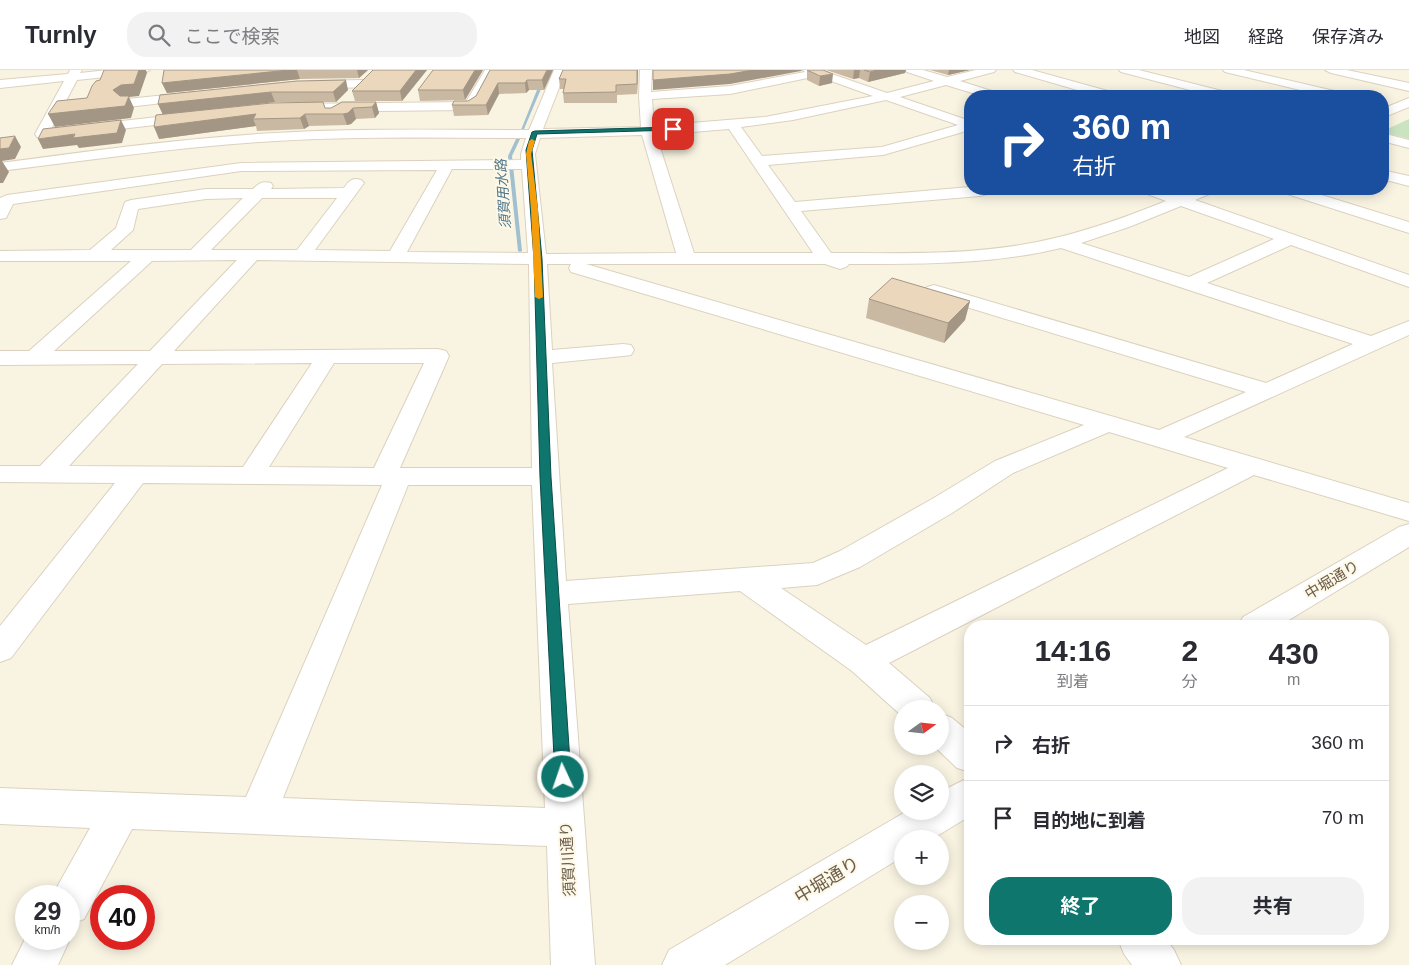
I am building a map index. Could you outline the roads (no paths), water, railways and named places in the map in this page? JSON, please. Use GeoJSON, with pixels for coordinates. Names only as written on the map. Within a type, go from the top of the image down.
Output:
{"type":"FeatureCollection","features":[{"type":"Feature","properties":{"kind":"street"},"geometry":{"type":"LineString","coordinates":[[120,125],[138,70]]}},
{"type":"Feature","properties":{"kind":"street"},"geometry":{"type":"LineString","coordinates":[[0,84],[74,74],[144,70]]}},
{"type":"Feature","properties":{"kind":"street"},"geometry":{"type":"LineString","coordinates":[[275,108],[470,106],[491,70]]}},
{"type":"Feature","properties":{"kind":"street","name":"須賀川通り"},"geometry":{"type":"LineString","coordinates":[[560,70],[529,150],[543,259],[541,357],[545,477],[573,965]]}},
{"type":"Feature","properties":{"kind":"street"},"geometry":{"type":"LineString","coordinates":[[646,70],[645,96],[648,131],[686,258]]}},
{"type":"Feature","properties":{"kind":"street"},"geometry":{"type":"LineString","coordinates":[[911,70],[975,90]]}},
{"type":"Feature","properties":{"kind":"street"},"geometry":{"type":"LineString","coordinates":[[0,166],[182,145],[313,135],[648,131],[732,124],[797,116],[886,97],[990,70]]}},
{"type":"Feature","properties":{"kind":"street"},"geometry":{"type":"LineString","coordinates":[[1019,70],[1090,90]]}},
{"type":"Feature","properties":{"kind":"street"},"geometry":{"type":"LineString","coordinates":[[1125,70],[1203,90]]}},
{"type":"Feature","properties":{"kind":"street"},"geometry":{"type":"LineString","coordinates":[[1229,70],[1314,90]]}},
{"type":"Feature","properties":{"kind":"street"},"geometry":{"type":"LineString","coordinates":[[1331,70],[1409,88]]}},
{"type":"Feature","properties":{"kind":"street"},"geometry":{"type":"LineString","coordinates":[[645,96],[730,90],[813,71],[964,124]]}},
{"type":"Feature","properties":{"kind":"street"},"geometry":{"type":"LineString","coordinates":[[74,74],[42,134],[207,115]]}},
{"type":"Feature","properties":{"kind":"street"},"geometry":{"type":"LineString","coordinates":[[196,256],[367,80],[300,85]]}},
{"type":"Feature","properties":{"kind":"street"},"geometry":{"type":"LineString","coordinates":[[407,106],[418,92]]}},
{"type":"Feature","properties":{"kind":"street"},"geometry":{"type":"LineString","coordinates":[[127,103],[204,95]]}},
{"type":"Feature","properties":{"kind":"street"},"geometry":{"type":"LineString","coordinates":[[1389,109],[1409,102]]}},
{"type":"Feature","properties":{"kind":"street"},"geometry":{"type":"LineString","coordinates":[[732,124],[826,258],[883,276]]}},
{"type":"Feature","properties":{"kind":"street"},"geometry":{"type":"LineString","coordinates":[[759,160],[883,151],[964,128]]}},
{"type":"Feature","properties":{"kind":"street"},"geometry":{"type":"LineString","coordinates":[[1389,139],[1409,144]]}},
{"type":"Feature","properties":{"kind":"street"},"geometry":{"type":"LineString","coordinates":[[0,214],[7,200],[241,167],[530,164]]}},
{"type":"Feature","properties":{"kind":"street"},"geometry":{"type":"LineString","coordinates":[[396,256],[447,165]]}},
{"type":"Feature","properties":{"kind":"street"},"geometry":{"type":"LineString","coordinates":[[302,256],[370,166]]}},
{"type":"Feature","properties":{"kind":"street"},"geometry":{"type":"LineString","coordinates":[[1389,176],[1409,181]]}},
{"type":"Feature","properties":{"kind":"street"},"geometry":{"type":"LineString","coordinates":[[790,207],[964,192]]}},
{"type":"Feature","properties":{"kind":"street"},"geometry":{"type":"LineString","coordinates":[[94,256],[124,230],[131,205],[206,194],[349,193]]}},
{"type":"Feature","properties":{"kind":"street"},"geometry":{"type":"LineString","coordinates":[[1166,195],[1409,281]]}},
{"type":"Feature","properties":{"kind":"street"},"geometry":{"type":"LineString","coordinates":[[0,256],[252,255],[543,259],[941,258],[997,255],[1060,242],[1094,233],[1193,195]]}},
{"type":"Feature","properties":{"kind":"street"},"geometry":{"type":"LineString","coordinates":[[1305,195],[1409,228]]}},
{"type":"Feature","properties":{"kind":"street"},"geometry":{"type":"LineString","coordinates":[[1190,284],[1290,239]]}},
{"type":"Feature","properties":{"kind":"street"},"geometry":{"type":"LineString","coordinates":[[1060,242],[1371,343]]}},
{"type":"Feature","properties":{"kind":"street"},"geometry":{"type":"LineString","coordinates":[[48,474],[252,255]]}},
{"type":"Feature","properties":{"kind":"street"},"geometry":{"type":"LineString","coordinates":[[33,359],[147,256]]}},
{"type":"Feature","properties":{"kind":"street"},"geometry":{"type":"LineString","coordinates":[[543,259],[1162,438],[1409,512]]}},
{"type":"Feature","properties":{"kind":"street"},"geometry":{"type":"LineString","coordinates":[[921,287],[1265,390]]}},
{"type":"Feature","properties":{"kind":"street"},"geometry":{"type":"LineString","coordinates":[[1162,438],[1371,343],[1404,334]]}},
{"type":"Feature","properties":{"kind":"street"},"geometry":{"type":"LineString","coordinates":[[541,357],[623,350]]}},
{"type":"Feature","properties":{"kind":"street"},"geometry":{"type":"LineString","coordinates":[[0,358],[438,356],[257,816]]}},
{"type":"Feature","properties":{"kind":"street"},"geometry":{"type":"LineString","coordinates":[[251,475],[327,357]]}},
{"type":"Feature","properties":{"kind":"street"},"geometry":{"type":"LineString","coordinates":[[553,594],[817,574],[850,558],[934,510],[1004,467],[1110,423]]}},
{"type":"Feature","properties":{"kind":"street"},"geometry":{"type":"LineString","coordinates":[[864,661],[1252,466]]}},
{"type":"Feature","properties":{"kind":"street"},"geometry":{"type":"LineString","coordinates":[[0,474],[545,477]]}},
{"type":"Feature","properties":{"kind":"street"},"geometry":{"type":"LineString","coordinates":[[0,649],[136,474]]}},
{"type":"Feature","properties":{"kind":"street","name":"中堀通り"},"geometry":{"type":"LineString","coordinates":[[1264,620],[1409,534]]}},
{"type":"Feature","properties":{"kind":"street"},"geometry":{"type":"LineString","coordinates":[[745,580],[864,661],[908,700]]}},
{"type":"Feature","properties":{"kind":"street"},"geometry":{"type":"LineString","coordinates":[[949,737],[964,751]]}},
{"type":"Feature","properties":{"kind":"street","name":"中堀通り"},"geometry":{"type":"LineString","coordinates":[[684,965],[964,799]]}},
{"type":"Feature","properties":{"kind":"street"},"geometry":{"type":"LineString","coordinates":[[0,806],[566,828]]}},
{"type":"Feature","properties":{"kind":"street"},"geometry":{"type":"LineString","coordinates":[[80,885],[121,810]]}},
{"type":"Feature","properties":{"kind":"street"},"geometry":{"type":"LineString","coordinates":[[1144,945],[1159,965]]}},
{"type":"Feature","properties":{"kind":"street"},"geometry":{"type":"LineString","coordinates":[[34,965],[43,950]]}},
{"type":"Feature","properties":{"kind":"waterway","name":"須賀用水路"},"geometry":{"type":"LineString","coordinates":[[522,129],[547,70]]}},
{"type":"Feature","properties":{"kind":"waterway","name":"須賀用水路"},"geometry":{"type":"LineString","coordinates":[[519,137],[510,156],[520,251]]}}]}
